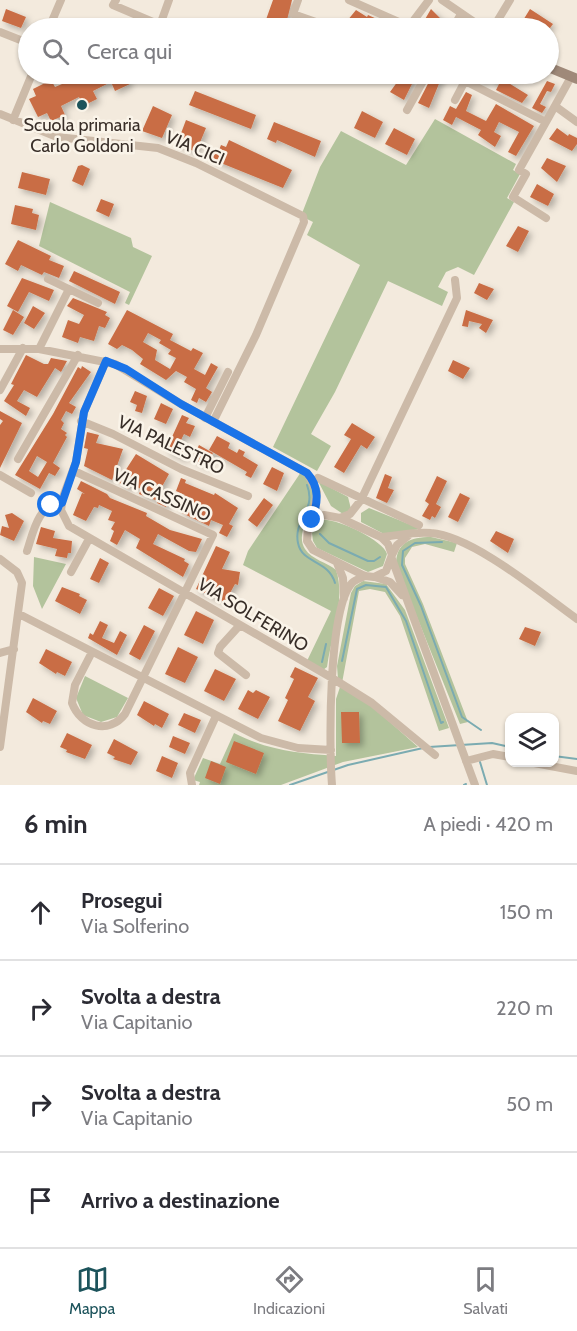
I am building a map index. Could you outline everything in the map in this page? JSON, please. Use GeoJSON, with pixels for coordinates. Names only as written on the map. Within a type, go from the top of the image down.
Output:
{"type":"FeatureCollection","features":[{"type":"Feature","properties":{"kind":"street"},"geometry":{"type":"LineString","coordinates":[[54,18],[62,0]]}},
{"type":"Feature","properties":{"kind":"street"},"geometry":{"type":"LineString","coordinates":[[116,0],[113,5],[141,18]]}},
{"type":"Feature","properties":{"kind":"street"},"geometry":{"type":"LineString","coordinates":[[163,18],[169,0]]}},
{"type":"Feature","properties":{"kind":"street"},"geometry":{"type":"LineString","coordinates":[[298,0],[292,14],[304,18]]}},
{"type":"Feature","properties":{"kind":"street"},"geometry":{"type":"LineString","coordinates":[[349,0],[388,18]]}},
{"type":"Feature","properties":{"kind":"street"},"geometry":{"type":"LineString","coordinates":[[416,18],[429,0]]}},
{"type":"Feature","properties":{"kind":"street"},"geometry":{"type":"LineString","coordinates":[[442,0],[467,18]]}},
{"type":"Feature","properties":{"kind":"street"},"geometry":{"type":"LineString","coordinates":[[499,18],[510,0]]}},
{"type":"Feature","properties":{"kind":"street"},"geometry":{"type":"LineString","coordinates":[[459,18],[461,14]]}},
{"type":"Feature","properties":{"kind":"street"},"geometry":{"type":"LineString","coordinates":[[0,32],[18,39]]}},
{"type":"Feature","properties":{"kind":"street"},"geometry":{"type":"LineString","coordinates":[[546,218],[513,197],[526,174],[519,170],[555,106],[574,78],[559,72]]}},
{"type":"Feature","properties":{"kind":"street"},"geometry":{"type":"LineString","coordinates":[[13,120],[28,84]]}},
{"type":"Feature","properties":{"kind":"street"},"geometry":{"type":"LineString","coordinates":[[407,110],[421,84]]}},
{"type":"Feature","properties":{"kind":"street"},"geometry":{"type":"LineString","coordinates":[[455,100],[464,84]]}},
{"type":"Feature","properties":{"kind":"street"},"geometry":{"type":"LineString","coordinates":[[480,84],[546,122]]}},
{"type":"Feature","properties":{"kind":"street"},"geometry":{"type":"LineString","coordinates":[[555,106],[577,122]]}},
{"type":"Feature","properties":{"kind":"street","name":"VIA CICI"},"geometry":{"type":"LineString","coordinates":[[0,114],[38,131],[79,142],[133,143],[158,148],[205,168],[303,216],[304,222],[258,329],[213,422]]}},
{"type":"Feature","properties":{"kind":"street"},"geometry":{"type":"LineString","coordinates":[[48,279],[98,303]]}},
{"type":"Feature","properties":{"kind":"street"},"geometry":{"type":"LineString","coordinates":[[360,527],[356,517],[360,503],[457,298],[455,280]]}},
{"type":"Feature","properties":{"kind":"street"},"geometry":{"type":"LineString","coordinates":[[39,349],[69,289]]}},
{"type":"Feature","properties":{"kind":"street"},"geometry":{"type":"LineString","coordinates":[[0,390],[23,348]]}},
{"type":"Feature","properties":{"kind":"street"},"geometry":{"type":"LineString","coordinates":[[0,349],[39,349],[78,355],[106,361],[126,369],[205,418],[307,473],[314,482],[318,497],[307,532],[309,545],[317,553],[336,563],[365,576],[390,582],[406,601]]}},
{"type":"Feature","properties":{"kind":"street"},"geometry":{"type":"LineString","coordinates":[[18,459],[78,355]]}},
{"type":"Feature","properties":{"kind":"street"},"geometry":{"type":"LineString","coordinates":[[27,551],[45,510],[51,505],[62,503],[74,471],[81,421],[106,361]]}},
{"type":"Feature","properties":{"kind":"street"},"geometry":{"type":"LineString","coordinates":[[205,418],[228,372]]}},
{"type":"Feature","properties":{"kind":"street","name":"VIA PALESTRO"},"geometry":{"type":"LineString","coordinates":[[81,421],[181,469],[248,496]]}},
{"type":"Feature","properties":{"kind":"street","name":"VIA CASSINO"},"geometry":{"type":"LineString","coordinates":[[74,471],[213,535],[186,592]]}},
{"type":"Feature","properties":{"kind":"street"},"geometry":{"type":"LineString","coordinates":[[0,475],[31,493]]}},
{"type":"Feature","properties":{"kind":"street"},"geometry":{"type":"LineString","coordinates":[[318,478],[360,503],[419,525]]}},
{"type":"Feature","properties":{"kind":"street","name":"VIA SOLFERINO"},"geometry":{"type":"LineString","coordinates":[[62,503],[64,521],[72,530],[186,592],[308,666],[332,678],[372,703],[435,755]]}},
{"type":"Feature","properties":{"kind":"street"},"geometry":{"type":"LineString","coordinates":[[340,518],[350,514],[360,503]]}},
{"type":"Feature","properties":{"kind":"street"},"geometry":{"type":"LineString","coordinates":[[312,520],[324,515],[340,518],[381,537],[388,544],[406,601],[474,785]]}},
{"type":"Feature","properties":{"kind":"street"},"geometry":{"type":"LineString","coordinates":[[381,537],[412,534],[442,535],[471,547],[577,619]]}},
{"type":"Feature","properties":{"kind":"street"},"geometry":{"type":"LineString","coordinates":[[374,577],[386,570],[401,541],[412,534]]}},
{"type":"Feature","properties":{"kind":"street"},"geometry":{"type":"LineString","coordinates":[[71,572],[89,538]]}},
{"type":"Feature","properties":{"kind":"street"},"geometry":{"type":"LineString","coordinates":[[0,747],[22,583],[17,572],[1,563]]}},
{"type":"Feature","properties":{"kind":"street"},"geometry":{"type":"LineString","coordinates":[[332,782],[332,678],[344,602],[342,573],[336,563]]}},
{"type":"Feature","properties":{"kind":"street"},"geometry":{"type":"LineString","coordinates":[[344,602],[352,583],[365,576]]}},
{"type":"Feature","properties":{"kind":"street"},"geometry":{"type":"LineString","coordinates":[[92,652],[72,698],[79,716],[90,724],[107,726],[121,720],[186,592]]}},
{"type":"Feature","properties":{"kind":"street"},"geometry":{"type":"LineString","coordinates":[[19,614],[271,742],[298,748],[331,750]]}},
{"type":"Feature","properties":{"kind":"street"},"geometry":{"type":"LineString","coordinates":[[240,625],[220,647],[218,653],[246,675]]}},
{"type":"Feature","properties":{"kind":"street"},"geometry":{"type":"LineString","coordinates":[[0,653],[14,649]]}},
{"type":"Feature","properties":{"kind":"street"},"geometry":{"type":"LineString","coordinates":[[192,785],[190,773],[216,716]]}},
{"type":"Feature","properties":{"kind":"street"},"geometry":{"type":"LineString","coordinates":[[466,761],[493,754],[505,756]]}},
{"type":"Feature","properties":{"kind":"street"},"geometry":{"type":"LineString","coordinates":[[556,767],[577,771]]}},
{"type":"Feature","properties":{"kind":"green space"},"geometry":{"type":"Polygon","coordinates":[[[435,119],[516,164],[513,170],[520,174],[507,198],[514,202],[474,275],[458,267],[446,272],[438,287],[448,292],[442,306],[388,281],[335,392],[311,434],[331,446],[317,471],[273,447],[360,265],[307,235],[313,222],[301,216],[320,167],[341,131],[406,165],[435,119]]]}},
{"type":"Feature","properties":{"kind":"green space"},"geometry":{"type":"Polygon","coordinates":[[[50,202],[131,238],[133,247],[152,256],[129,305],[125,303],[130,292],[39,246],[50,202]]]}},
{"type":"Feature","properties":{"kind":"green space"},"geometry":{"type":"Polygon","coordinates":[[[301,472],[310,482],[314,492],[303,531],[302,540],[305,549],[312,556],[336,570],[339,581],[337,618],[327,667],[323,670],[306,663],[331,611],[243,565],[248,551],[301,472]]]}},
{"type":"Feature","properties":{"kind":"green space"},"geometry":{"type":"Polygon","coordinates":[[[318,481],[348,497],[351,509],[343,514],[331,506],[318,481]]]}},
{"type":"Feature","properties":{"kind":"green space"},"geometry":{"type":"Polygon","coordinates":[[[369,508],[421,529],[384,534],[361,522],[361,513],[369,508]]]}},
{"type":"Feature","properties":{"kind":"green space"},"geometry":{"type":"Polygon","coordinates":[[[322,520],[348,526],[377,542],[387,554],[383,566],[368,572],[317,548],[312,533],[322,520]]]}},
{"type":"Feature","properties":{"kind":"green space"},"geometry":{"type":"Polygon","coordinates":[[[431,537],[457,543],[454,552],[425,544],[412,547],[405,558],[405,564],[423,604],[468,722],[460,724],[396,565],[402,546],[417,538],[431,537]]]}},
{"type":"Feature","properties":{"kind":"green space"},"geometry":{"type":"Polygon","coordinates":[[[34,557],[66,564],[42,609],[33,586],[34,557]]]}},
{"type":"Feature","properties":{"kind":"green space"},"geometry":{"type":"Polygon","coordinates":[[[363,581],[386,584],[405,610],[449,728],[439,731],[400,616],[385,592],[370,589],[359,591],[342,683],[338,679],[337,666],[351,593],[355,586],[363,581]]]}},
{"type":"Feature","properties":{"kind":"green space"},"geometry":{"type":"Polygon","coordinates":[[[85,676],[128,698],[117,717],[101,722],[83,715],[76,698],[85,676]]]}},
{"type":"Feature","properties":{"kind":"green space"},"geometry":{"type":"Polygon","coordinates":[[[340,687],[365,700],[418,747],[343,762],[281,785],[199,785],[200,782],[193,780],[203,758],[220,764],[234,733],[260,744],[284,750],[336,756],[336,699],[340,687]]]}},
{"type":"Feature","properties":{"kind":"building"},"geometry":{"type":"Polygon","coordinates":[[[273,0],[292,0],[288,18],[267,18],[273,0]]]}},
{"type":"Feature","properties":{"kind":"building"},"geometry":{"type":"Polygon","coordinates":[[[6,9],[26,17],[18,18],[18,27],[2,21],[6,9]]]}},
{"type":"Feature","properties":{"kind":"building"},"geometry":{"type":"Polygon","coordinates":[[[431,9],[440,18],[426,18],[431,9]]]}},
{"type":"Feature","properties":{"kind":"building"},"geometry":{"type":"Polygon","coordinates":[[[530,9],[544,18],[524,18],[530,9]]]}},
{"type":"Feature","properties":{"kind":"building"},"geometry":{"type":"Polygon","coordinates":[[[356,10],[367,17],[368,15],[375,18],[349,18],[356,10]]]}},
{"type":"Feature","properties":{"kind":"building"},"geometry":{"type":"Polygon","coordinates":[[[43,84],[53,84],[55,87],[62,84],[107,84],[93,91],[97,99],[83,106],[79,97],[61,106],[65,115],[51,121],[47,113],[38,117],[29,99],[36,96],[33,89],[43,84]]]}},
{"type":"Feature","properties":{"kind":"building"},"geometry":{"type":"Polygon","coordinates":[[[112,84],[130,84],[115,91],[112,84]]]}},
{"type":"Feature","properties":{"kind":"building"},"geometry":{"type":"Polygon","coordinates":[[[396,84],[412,84],[404,100],[390,92],[396,84]]]}},
{"type":"Feature","properties":{"kind":"building"},"geometry":{"type":"Polygon","coordinates":[[[428,84],[439,84],[429,108],[418,103],[428,84]]]}},
{"type":"Feature","properties":{"kind":"building"},"geometry":{"type":"Polygon","coordinates":[[[499,84],[510,84],[528,95],[522,103],[496,90],[499,84]]]}},
{"type":"Feature","properties":{"kind":"building"},"geometry":{"type":"Polygon","coordinates":[[[545,84],[555,84],[551,92],[547,91],[540,104],[546,107],[542,113],[532,108],[545,84]]]}},
{"type":"Feature","properties":{"kind":"building"},"geometry":{"type":"Polygon","coordinates":[[[195,91],[256,115],[251,129],[189,105],[195,91]]]}},
{"type":"Feature","properties":{"kind":"building"},"geometry":{"type":"Polygon","coordinates":[[[466,92],[472,95],[466,111],[486,121],[496,104],[534,126],[516,156],[508,152],[519,132],[499,122],[494,132],[501,136],[495,147],[478,135],[481,130],[456,117],[452,125],[443,120],[450,106],[456,109],[466,92]]]}},
{"type":"Feature","properties":{"kind":"building"},"geometry":{"type":"Polygon","coordinates":[[[153,106],[172,115],[162,138],[142,131],[153,106]]]}},
{"type":"Feature","properties":{"kind":"building"},"geometry":{"type":"Polygon","coordinates":[[[362,111],[383,122],[375,138],[354,128],[362,111]]]}},
{"type":"Feature","properties":{"kind":"building"},"geometry":{"type":"Polygon","coordinates":[[[186,120],[206,128],[196,152],[177,144],[186,120]]]}},
{"type":"Feature","properties":{"kind":"building"},"geometry":{"type":"Polygon","coordinates":[[[274,122],[321,141],[315,157],[277,140],[276,143],[267,139],[274,122]]]}},
{"type":"Feature","properties":{"kind":"building"},"geometry":{"type":"Polygon","coordinates":[[[394,128],[415,139],[407,155],[385,144],[394,128]]]}},
{"type":"Feature","properties":{"kind":"building"},"geometry":{"type":"Polygon","coordinates":[[[557,128],[568,136],[569,134],[577,138],[577,144],[572,151],[549,139],[557,128]]]}},
{"type":"Feature","properties":{"kind":"building"},"geometry":{"type":"Polygon","coordinates":[[[229,140],[292,170],[283,188],[211,159],[216,149],[219,150],[221,145],[226,147],[229,140]]]}},
{"type":"Feature","properties":{"kind":"building"},"geometry":{"type":"Polygon","coordinates":[[[547,158],[566,166],[557,182],[541,168],[547,158]]]}},
{"type":"Feature","properties":{"kind":"building"},"geometry":{"type":"Polygon","coordinates":[[[82,165],[90,169],[83,186],[72,181],[78,166],[82,165]]]}},
{"type":"Feature","properties":{"kind":"building"},"geometry":{"type":"Polygon","coordinates":[[[22,172],[50,179],[46,195],[18,188],[22,172]]]}},
{"type":"Feature","properties":{"kind":"building"},"geometry":{"type":"Polygon","coordinates":[[[537,184],[554,194],[548,206],[530,197],[537,184]]]}},
{"type":"Feature","properties":{"kind":"building"},"geometry":{"type":"Polygon","coordinates":[[[101,199],[114,204],[109,217],[96,211],[101,199]]]}},
{"type":"Feature","properties":{"kind":"building"},"geometry":{"type":"Polygon","coordinates":[[[15,205],[33,209],[32,213],[39,215],[36,230],[11,224],[15,205]]]}},
{"type":"Feature","properties":{"kind":"building"},"geometry":{"type":"Polygon","coordinates":[[[518,226],[529,231],[518,252],[506,246],[518,226]]]}},
{"type":"Feature","properties":{"kind":"building"},"geometry":{"type":"Polygon","coordinates":[[[18,240],[51,256],[49,260],[64,266],[59,278],[44,272],[42,275],[21,265],[18,271],[5,264],[18,240]]]}},
{"type":"Feature","properties":{"kind":"building"},"geometry":{"type":"Polygon","coordinates":[[[74,271],[120,292],[115,304],[69,281],[74,271]]]}},
{"type":"Feature","properties":{"kind":"building"},"geometry":{"type":"Polygon","coordinates":[[[22,278],[54,290],[49,301],[29,292],[18,312],[7,306],[22,278]]]}},
{"type":"Feature","properties":{"kind":"building"},"geometry":{"type":"Polygon","coordinates":[[[479,283],[494,289],[487,300],[474,293],[479,283]]]}},
{"type":"Feature","properties":{"kind":"building"},"geometry":{"type":"Polygon","coordinates":[[[73,298],[107,312],[105,315],[110,318],[105,328],[99,326],[94,341],[80,337],[78,343],[62,337],[68,320],[79,324],[84,315],[67,306],[73,298]]]}},
{"type":"Feature","properties":{"kind":"building"},"geometry":{"type":"Polygon","coordinates":[[[33,306],[45,313],[34,329],[24,323],[33,306]]]}},
{"type":"Feature","properties":{"kind":"building"},"geometry":{"type":"Polygon","coordinates":[[[13,310],[24,317],[13,335],[3,330],[13,310]]]}},
{"type":"Feature","properties":{"kind":"building"},"geometry":{"type":"Polygon","coordinates":[[[127,310],[173,334],[170,340],[191,351],[193,348],[203,353],[194,369],[205,375],[211,363],[218,367],[206,388],[212,392],[206,402],[199,398],[197,403],[191,400],[196,389],[184,382],[187,377],[176,371],[166,380],[140,364],[143,359],[132,350],[122,345],[117,349],[108,344],[127,310]],[[148,333],[143,342],[157,350],[155,360],[170,369],[176,358],[168,354],[171,350],[159,343],[161,340],[148,333]]]}},
{"type":"Feature","properties":{"kind":"building"},"geometry":{"type":"Polygon","coordinates":[[[466,310],[493,320],[486,333],[479,328],[482,324],[469,321],[468,327],[462,326],[466,310]]]}},
{"type":"Feature","properties":{"kind":"building"},"geometry":{"type":"Polygon","coordinates":[[[26,355],[44,364],[48,364],[51,358],[67,361],[61,372],[55,368],[37,397],[24,390],[17,401],[30,408],[26,416],[4,401],[14,385],[11,384],[26,355]]]}},
{"type":"Feature","properties":{"kind":"building"},"geometry":{"type":"Polygon","coordinates":[[[453,360],[470,368],[463,379],[448,371],[453,360]]]}},
{"type":"Feature","properties":{"kind":"building"},"geometry":{"type":"Polygon","coordinates":[[[82,366],[91,372],[69,403],[76,407],[72,414],[66,411],[61,420],[64,423],[61,429],[67,433],[65,435],[67,437],[53,463],[60,468],[55,476],[49,473],[40,489],[15,475],[53,414],[78,367],[81,369],[82,366]],[[37,456],[29,471],[38,477],[47,462],[37,456]]]}},
{"type":"Feature","properties":{"kind":"building"},"geometry":{"type":"Polygon","coordinates":[[[135,391],[147,396],[142,413],[135,411],[137,405],[130,402],[135,391]]]}},
{"type":"Feature","properties":{"kind":"building"},"geometry":{"type":"Polygon","coordinates":[[[161,403],[173,409],[166,424],[154,419],[161,403]]]}},
{"type":"Feature","properties":{"kind":"building"},"geometry":{"type":"Polygon","coordinates":[[[0,411],[22,423],[0,468],[0,425],[3,421],[0,419],[0,411]]]}},
{"type":"Feature","properties":{"kind":"building"},"geometry":{"type":"Polygon","coordinates":[[[182,415],[189,418],[186,423],[195,426],[190,437],[184,434],[177,448],[187,453],[184,459],[166,450],[182,415]]]}},
{"type":"Feature","properties":{"kind":"building"},"geometry":{"type":"Polygon","coordinates":[[[352,423],[375,437],[367,449],[361,445],[344,473],[334,467],[351,439],[344,435],[352,423]]]}},
{"type":"Feature","properties":{"kind":"building"},"geometry":{"type":"Polygon","coordinates":[[[87,432],[99,435],[96,443],[123,449],[112,480],[84,466],[88,449],[84,448],[87,432]]]}},
{"type":"Feature","properties":{"kind":"building"},"geometry":{"type":"Polygon","coordinates":[[[217,436],[230,443],[228,448],[237,453],[239,449],[245,452],[243,456],[258,465],[251,478],[245,475],[247,472],[209,450],[217,436]]]}},
{"type":"Feature","properties":{"kind":"building"},"geometry":{"type":"Polygon","coordinates":[[[199,445],[213,453],[206,466],[192,459],[199,445]]]}},
{"type":"Feature","properties":{"kind":"building"},"geometry":{"type":"Polygon","coordinates":[[[136,454],[169,474],[159,492],[171,497],[166,507],[157,503],[158,501],[139,494],[141,489],[131,484],[128,489],[118,482],[136,454]]]}},
{"type":"Feature","properties":{"kind":"building"},"geometry":{"type":"Polygon","coordinates":[[[272,467],[284,473],[277,491],[263,484],[272,467]]]}},
{"type":"Feature","properties":{"kind":"building"},"geometry":{"type":"Polygon","coordinates":[[[385,474],[392,477],[388,488],[394,490],[387,503],[376,498],[385,474]]]}},
{"type":"Feature","properties":{"kind":"building"},"geometry":{"type":"Polygon","coordinates":[[[437,476],[447,481],[436,504],[441,507],[435,518],[432,516],[430,520],[422,516],[429,504],[425,501],[437,476]]]}},
{"type":"Feature","properties":{"kind":"building"},"geometry":{"type":"Polygon","coordinates":[[[181,478],[186,480],[185,483],[214,495],[215,493],[238,508],[229,524],[233,526],[227,537],[219,533],[223,525],[211,520],[209,526],[182,513],[183,511],[178,508],[185,495],[176,491],[181,478]]]}},
{"type":"Feature","properties":{"kind":"building"},"geometry":{"type":"Polygon","coordinates":[[[81,481],[107,494],[110,498],[147,513],[146,516],[170,530],[202,539],[196,552],[189,551],[158,534],[153,544],[185,559],[184,561],[189,564],[183,577],[136,548],[140,539],[125,530],[117,545],[110,541],[114,531],[111,529],[115,522],[108,520],[112,511],[99,505],[98,508],[94,507],[86,521],[73,515],[82,493],[85,494],[77,489],[81,481]]]}},
{"type":"Feature","properties":{"kind":"building"},"geometry":{"type":"Polygon","coordinates":[[[460,493],[470,498],[458,522],[448,517],[460,493]]]}},
{"type":"Feature","properties":{"kind":"building"},"geometry":{"type":"Polygon","coordinates":[[[264,498],[273,505],[257,527],[248,520],[264,498]]]}},
{"type":"Feature","properties":{"kind":"building"},"geometry":{"type":"Polygon","coordinates":[[[12,513],[24,521],[14,541],[0,535],[2,526],[9,528],[5,515],[12,513]]]}},
{"type":"Feature","properties":{"kind":"building"},"geometry":{"type":"Polygon","coordinates":[[[41,527],[55,531],[53,538],[72,541],[71,553],[68,553],[67,558],[55,556],[57,549],[36,544],[41,527]]]}},
{"type":"Feature","properties":{"kind":"building"},"geometry":{"type":"Polygon","coordinates":[[[496,531],[514,539],[508,553],[490,541],[496,531]]]}},
{"type":"Feature","properties":{"kind":"building"},"geometry":{"type":"Polygon","coordinates":[[[216,546],[230,552],[222,569],[240,572],[238,585],[235,584],[225,602],[196,589],[216,546]]]}},
{"type":"Feature","properties":{"kind":"building"},"geometry":{"type":"Polygon","coordinates":[[[100,558],[109,563],[99,583],[90,579],[100,558]]]}},
{"type":"Feature","properties":{"kind":"building"},"geometry":{"type":"Polygon","coordinates":[[[62,587],[80,594],[79,596],[87,600],[80,614],[55,601],[62,587]]]}},
{"type":"Feature","properties":{"kind":"building"},"geometry":{"type":"Polygon","coordinates":[[[159,588],[174,596],[163,616],[148,608],[159,588]]]}},
{"type":"Feature","properties":{"kind":"building"},"geometry":{"type":"Polygon","coordinates":[[[196,611],[214,620],[203,644],[184,635],[196,611]]]}},
{"type":"Feature","properties":{"kind":"building"},"geometry":{"type":"Polygon","coordinates":[[[100,621],[108,625],[102,638],[114,643],[120,631],[127,635],[117,655],[88,638],[90,633],[93,635],[100,621]]]}},
{"type":"Feature","properties":{"kind":"building"},"geometry":{"type":"Polygon","coordinates":[[[144,625],[155,631],[140,660],[129,654],[144,625]]]}},
{"type":"Feature","properties":{"kind":"building"},"geometry":{"type":"Polygon","coordinates":[[[525,627],[541,632],[535,646],[519,639],[525,627]]]}},
{"type":"Feature","properties":{"kind":"building"},"geometry":{"type":"Polygon","coordinates":[[[178,647],[198,657],[185,683],[165,674],[178,647]]]}},
{"type":"Feature","properties":{"kind":"building"},"geometry":{"type":"Polygon","coordinates":[[[46,649],[72,662],[65,676],[57,672],[56,674],[39,663],[46,649]]]}},
{"type":"Feature","properties":{"kind":"building"},"geometry":{"type":"Polygon","coordinates":[[[295,667],[318,678],[308,697],[315,701],[300,731],[278,721],[288,700],[285,698],[294,679],[290,677],[295,667]]]}},
{"type":"Feature","properties":{"kind":"building"},"geometry":{"type":"Polygon","coordinates":[[[215,669],[236,679],[224,701],[204,691],[215,669]]]}},
{"type":"Feature","properties":{"kind":"building"},"geometry":{"type":"Polygon","coordinates":[[[248,690],[253,693],[256,690],[270,697],[258,719],[238,709],[248,690]]]}},
{"type":"Feature","properties":{"kind":"building"},"geometry":{"type":"Polygon","coordinates":[[[33,698],[57,711],[50,724],[43,721],[42,723],[26,712],[33,698]]]}},
{"type":"Feature","properties":{"kind":"building"},"geometry":{"type":"Polygon","coordinates":[[[144,701],[169,714],[162,728],[155,724],[154,726],[137,715],[144,701]]]}},
{"type":"Feature","properties":{"kind":"building"},"geometry":{"type":"Polygon","coordinates":[[[341,712],[359,712],[360,743],[342,743],[341,712]]]}},
{"type":"Feature","properties":{"kind":"building"},"geometry":{"type":"Polygon","coordinates":[[[184,713],[201,720],[195,733],[178,725],[184,713]]]}},
{"type":"Feature","properties":{"kind":"building"},"geometry":{"type":"Polygon","coordinates":[[[67,733],[92,745],[85,759],[66,752],[67,750],[60,747],[67,733]]]}},
{"type":"Feature","properties":{"kind":"building"},"geometry":{"type":"Polygon","coordinates":[[[173,736],[190,743],[185,754],[169,747],[173,736]]]}},
{"type":"Feature","properties":{"kind":"building"},"geometry":{"type":"Polygon","coordinates":[[[114,739],[138,752],[131,765],[113,759],[115,757],[107,753],[114,739]]]}},
{"type":"Feature","properties":{"kind":"building"},"geometry":{"type":"Polygon","coordinates":[[[234,741],[264,753],[256,774],[226,762],[234,741]]]}},
{"type":"Feature","properties":{"kind":"building"},"geometry":{"type":"Polygon","coordinates":[[[162,756],[178,763],[172,778],[156,771],[162,756]]]}},
{"type":"Feature","properties":{"kind":"building"},"geometry":{"type":"Polygon","coordinates":[[[211,761],[226,767],[220,784],[205,778],[211,761]]]}},
{"type":"Feature","properties":{"kind":"waterway"},"geometry":{"type":"LineString","coordinates":[[307,485],[309,502],[299,527],[298,543],[300,550],[327,570],[335,583]]}},
{"type":"Feature","properties":{"kind":"waterway"},"geometry":{"type":"LineString","coordinates":[[320,534],[329,543],[368,561],[374,561],[380,557]]}},
{"type":"Feature","properties":{"kind":"waterway"},"geometry":{"type":"LineString","coordinates":[[442,542],[415,543],[403,551],[402,565],[421,606],[462,717],[481,730]]}},
{"type":"Feature","properties":{"kind":"waterway"},"geometry":{"type":"LineString","coordinates":[[342,661],[357,589],[366,585],[386,587],[406,621],[441,723],[443,722]]}},
{"type":"Feature","properties":{"kind":"waterway"},"geometry":{"type":"LineString","coordinates":[[322,662],[326,644]]}},
{"type":"Feature","properties":{"kind":"waterway"},"geometry":{"type":"LineString","coordinates":[[429,747],[492,743],[505,746]]}},
{"type":"Feature","properties":{"kind":"waterway"},"geometry":{"type":"LineString","coordinates":[[290,785],[348,765],[423,748]]}},
{"type":"Feature","properties":{"kind":"waterway"},"geometry":{"type":"LineString","coordinates":[[559,757],[577,759]]}},
{"type":"Feature","properties":{"kind":"waterway"},"geometry":{"type":"LineString","coordinates":[[480,762],[487,785]]}},
{"type":"Feature","properties":{"kind":"place","name":"Scuola primaria Carlo Goldoni"},"geometry":{"type":"Point","coordinates":[82,105]}},
{"type":"Feature","properties":{"kind":"route"},"geometry":{"type":"LineString","coordinates":[[51,505],[62,503],[74,471],[81,421],[106,361],[126,369],[205,418],[303,469],[314,482],[318,497],[312,520]]}}]}
